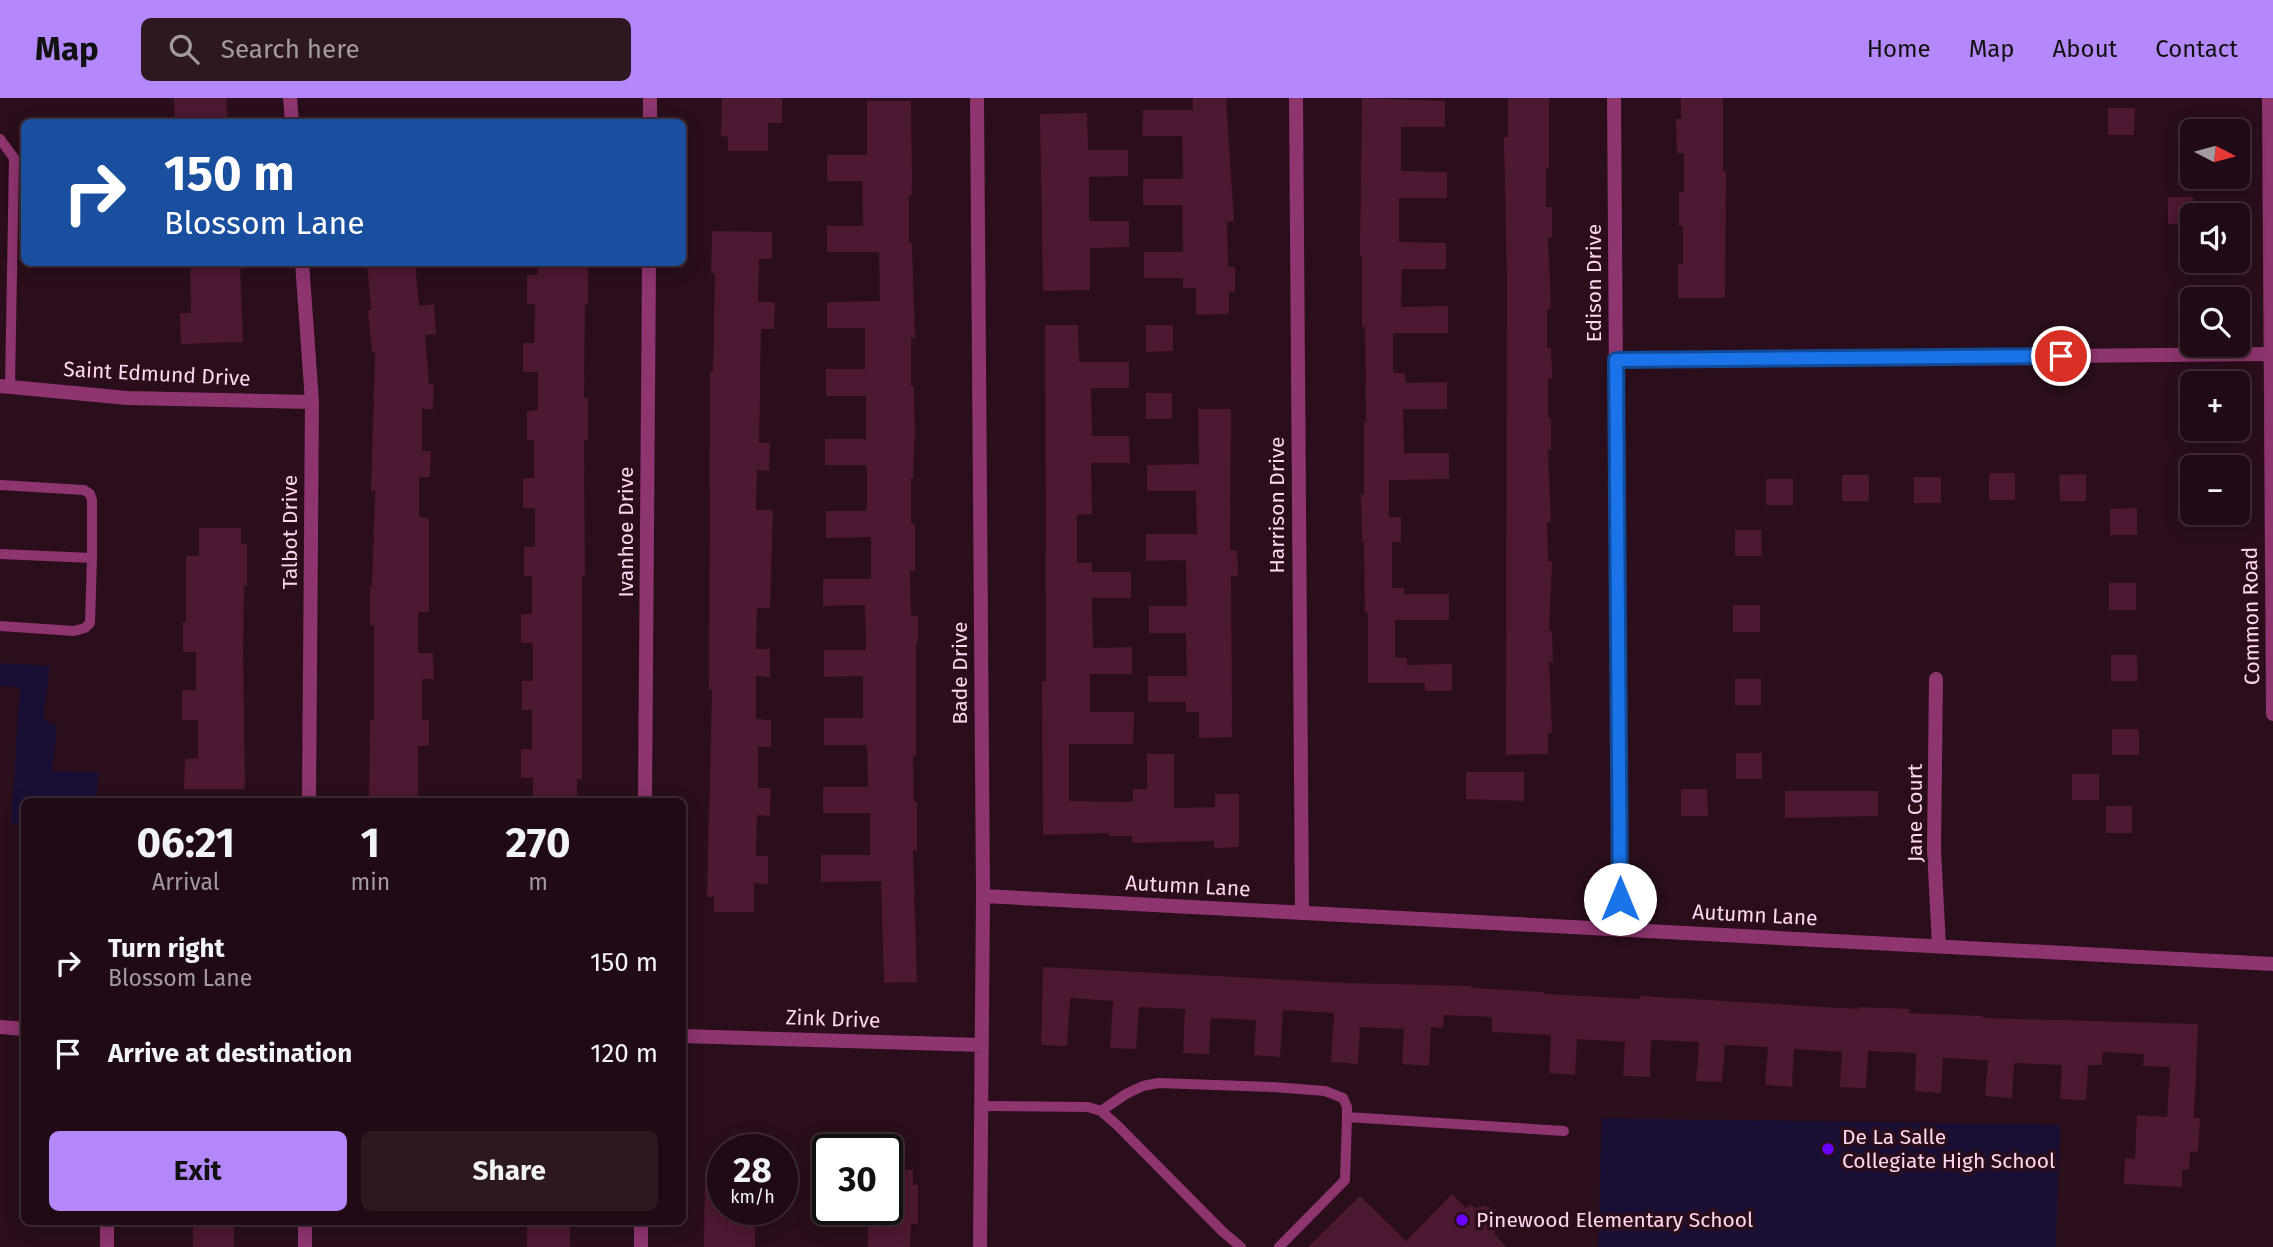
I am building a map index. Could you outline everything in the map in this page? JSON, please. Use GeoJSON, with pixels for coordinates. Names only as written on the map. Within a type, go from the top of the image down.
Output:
{"type":"FeatureCollection","features":[{"type":"Feature","properties":{"kind":"street"},"geometry":{"type":"LineString","coordinates":[[290,98],[292,119]]}},
{"type":"Feature","properties":{"kind":"street"},"geometry":{"type":"LineString","coordinates":[[650,98],[650,119]]}},
{"type":"Feature","properties":{"kind":"street","name":"Bade Drive"},"geometry":{"type":"LineString","coordinates":[[977,98],[983,895],[980,1247]]}},
{"type":"Feature","properties":{"kind":"street","name":"Harrison Drive"},"geometry":{"type":"LineString","coordinates":[[1296,98],[1302,912]]}},
{"type":"Feature","properties":{"kind":"street","name":"Edison Drive"},"geometry":{"type":"LineString","coordinates":[[1614,98],[1620,930]]}},
{"type":"Feature","properties":{"kind":"street","name":"Common Road"},"geometry":{"type":"LineString","coordinates":[[2269,98],[2273,714]]}},
{"type":"Feature","properties":{"kind":"street","name":"Talbot Drive"},"geometry":{"type":"LineString","coordinates":[[302,266],[312,402],[309,798]]}},
{"type":"Feature","properties":{"kind":"street","name":"Ivanhoe Drive"},"geometry":{"type":"LineString","coordinates":[[645,798],[649,266]]}},
{"type":"Feature","properties":{"kind":"street"},"geometry":{"type":"LineString","coordinates":[[1616,360],[2271,354]]}},
{"type":"Feature","properties":{"kind":"street","name":"Saint Edmund Drive"},"geometry":{"type":"LineString","coordinates":[[5,386],[127,398],[312,402]]}},
{"type":"Feature","properties":{"kind":"street","name":"Jane Court"},"geometry":{"type":"LineString","coordinates":[[1936,679],[1934,850],[1939,946]]}},
{"type":"Feature","properties":{"kind":"street","name":"Autumn Lane"},"geometry":{"type":"LineString","coordinates":[[983,895],[2273,964]]}},
{"type":"Feature","properties":{"kind":"street"},"geometry":{"type":"LineString","coordinates":[[0,1027],[21,1029]]}},
{"type":"Feature","properties":{"kind":"street","name":"Zink Drive"},"geometry":{"type":"LineString","coordinates":[[686,1036],[982,1045]]}},
{"type":"Feature","properties":{"kind":"street"},"geometry":{"type":"LineString","coordinates":[[107,1225],[107,1247]]}},
{"type":"Feature","properties":{"kind":"street"},"geometry":{"type":"LineString","coordinates":[[305,1225],[305,1247]]}},
{"type":"Feature","properties":{"kind":"street"},"geometry":{"type":"LineString","coordinates":[[641,1225],[641,1247]]}},
{"type":"Feature","properties":{"kind":"lane"},"geometry":{"type":"LineString","coordinates":[[0,139],[14,158],[5,386]]}},
{"type":"Feature","properties":{"kind":"lane"},"geometry":{"type":"LineString","coordinates":[[0,181],[14,181]]}},
{"type":"Feature","properties":{"kind":"lane"},"geometry":{"type":"LineString","coordinates":[[0,257],[12,258]]}},
{"type":"Feature","properties":{"kind":"lane"},"geometry":{"type":"LineString","coordinates":[[0,485],[84,490],[90,494],[92,500],[90,623],[85,628],[74,631],[0,626]]}},
{"type":"Feature","properties":{"kind":"lane"},"geometry":{"type":"LineString","coordinates":[[0,554],[92,558]]}},
{"type":"Feature","properties":{"kind":"lane"},"geometry":{"type":"LineString","coordinates":[[1101,1111],[1143,1086],[1175,1082],[1325,1091],[1343,1098],[1347,1107],[1345,1180],[1279,1247]]}},
{"type":"Feature","properties":{"kind":"lane"},"geometry":{"type":"LineString","coordinates":[[982,1106],[1080,1106],[1101,1111],[1241,1247]]}},
{"type":"Feature","properties":{"kind":"lane"},"geometry":{"type":"LineString","coordinates":[[1347,1117],[1564,1131]]}},
{"type":"Feature","properties":{"kind":"shaded area"},"geometry":{"type":"Polygon","coordinates":[[[0,663],[50,666],[43,719],[57,726],[52,771],[99,772],[96,798],[21,798],[21,823],[11,824],[20,687],[0,686],[0,663]]]}},
{"type":"Feature","properties":{"kind":"shaded area","name":"De La Salle Collegiate High School"},"geometry":{"type":"Polygon","coordinates":[[[1602,1118],[2060,1125],[2056,1247],[1598,1247],[1602,1118]]]}},
{"type":"Feature","properties":{"kind":"building"},"geometry":{"type":"Polygon","coordinates":[[[174,98],[226,98],[228,119],[175,119],[174,98]]]}},
{"type":"Feature","properties":{"kind":"building"},"geometry":{"type":"Polygon","coordinates":[[[722,98],[782,98],[782,123],[768,123],[768,151],[728,151],[728,137],[721,136],[722,98]]]}},
{"type":"Feature","properties":{"kind":"building"},"geometry":{"type":"Polygon","coordinates":[[[1193,98],[1226,98],[1234,221],[1227,222],[1228,267],[1235,267],[1235,292],[1229,292],[1229,314],[1196,315],[1196,288],[1183,288],[1183,278],[1144,278],[1144,252],[1183,252],[1182,205],[1143,205],[1143,179],[1183,179],[1182,136],[1142,136],[1143,110],[1193,110],[1193,98]]]}},
{"type":"Feature","properties":{"kind":"building"},"geometry":{"type":"Polygon","coordinates":[[[1362,98],[1445,101],[1445,127],[1401,127],[1401,171],[1447,172],[1447,198],[1399,198],[1399,242],[1446,243],[1446,269],[1402,269],[1401,307],[1448,306],[1448,333],[1393,333],[1393,373],[1405,373],[1405,383],[1447,382],[1447,409],[1403,409],[1404,453],[1449,453],[1449,479],[1389,480],[1389,517],[1401,517],[1401,542],[1392,542],[1392,588],[1404,588],[1404,594],[1449,594],[1449,620],[1395,620],[1395,658],[1407,658],[1407,665],[1452,664],[1452,691],[1425,691],[1425,683],[1368,683],[1368,613],[1365,613],[1361,494],[1364,494],[1366,422],[1365,327],[1362,327],[1360,256],[1362,98]]]}},
{"type":"Feature","properties":{"kind":"building"},"geometry":{"type":"Polygon","coordinates":[[[1508,98],[1549,98],[1546,207],[1552,207],[1552,238],[1548,238],[1551,309],[1547,310],[1547,348],[1551,348],[1552,379],[1548,379],[1548,418],[1551,418],[1551,450],[1548,450],[1551,522],[1547,522],[1548,561],[1552,561],[1549,631],[1552,631],[1553,662],[1549,662],[1552,733],[1548,733],[1548,754],[1506,755],[1507,278],[1504,137],[1508,137],[1508,98]]]}},
{"type":"Feature","properties":{"kind":"building"},"geometry":{"type":"Polygon","coordinates":[[[1681,98],[1723,98],[1723,171],[1726,171],[1725,298],[1678,298],[1678,264],[1683,264],[1683,226],[1679,226],[1679,192],[1684,192],[1684,153],[1677,153],[1676,119],[1681,119],[1681,98]]]}},
{"type":"Feature","properties":{"kind":"building"},"geometry":{"type":"Polygon","coordinates":[[[867,101],[911,101],[912,195],[909,195],[909,243],[912,243],[915,338],[911,338],[911,386],[914,386],[915,433],[911,524],[915,524],[915,571],[910,571],[911,616],[918,616],[916,756],[913,756],[914,802],[917,802],[917,850],[913,850],[917,982],[884,983],[881,881],[821,882],[821,855],[870,855],[870,813],[823,813],[823,787],[868,787],[867,745],[824,745],[824,718],[863,718],[863,676],[824,677],[824,650],[866,650],[865,605],[823,606],[823,579],[871,579],[871,537],[826,538],[826,511],[867,511],[867,465],[825,465],[825,439],[866,439],[866,396],[826,396],[826,369],[865,369],[865,328],[827,328],[827,302],[880,301],[879,252],[827,252],[827,226],[863,226],[862,181],[827,181],[827,155],[867,155],[867,101]]]}},
{"type":"Feature","properties":{"kind":"building"},"geometry":{"type":"Polygon","coordinates":[[[2108,108],[2135,108],[2134,135],[2108,135],[2108,108]]]}},
{"type":"Feature","properties":{"kind":"building"},"geometry":{"type":"Polygon","coordinates":[[[1087,113],[1088,150],[1128,150],[1128,176],[1089,177],[1089,221],[1129,221],[1129,247],[1090,248],[1090,290],[1043,291],[1040,114],[1087,113]]]}},
{"type":"Feature","properties":{"kind":"building"},"geometry":{"type":"Polygon","coordinates":[[[2168,197],[2193,197],[2193,203],[2180,203],[2180,224],[2168,224],[2168,197]]]}},
{"type":"Feature","properties":{"kind":"building"},"geometry":{"type":"Polygon","coordinates":[[[712,231],[772,232],[772,259],[759,259],[758,302],[775,302],[774,329],[761,329],[759,443],[770,443],[769,471],[757,470],[756,510],[773,510],[770,608],[757,608],[756,649],[770,649],[770,677],[756,676],[756,719],[771,720],[771,747],[758,747],[758,788],[771,788],[770,816],[757,815],[756,856],[768,856],[768,884],[754,883],[754,912],[714,912],[714,897],[707,897],[712,690],[709,690],[710,372],[713,372],[715,273],[711,273],[712,231]]]}},
{"type":"Feature","properties":{"kind":"building"},"geometry":{"type":"Polygon","coordinates":[[[190,266],[240,266],[243,342],[181,344],[180,313],[191,313],[190,266]]]}},
{"type":"Feature","properties":{"kind":"building"},"geometry":{"type":"Polygon","coordinates":[[[367,266],[415,266],[419,306],[434,304],[436,334],[425,335],[429,384],[434,384],[433,409],[422,409],[422,451],[431,451],[430,477],[419,477],[419,517],[429,518],[429,612],[418,612],[418,653],[433,653],[434,679],[422,679],[422,720],[429,720],[429,746],[418,746],[418,798],[369,798],[370,720],[374,720],[374,626],[370,625],[370,586],[375,491],[371,491],[375,352],[372,352],[368,311],[371,310],[367,266]]]}},
{"type":"Feature","properties":{"kind":"building"},"geometry":{"type":"Polygon","coordinates":[[[538,266],[588,266],[588,304],[585,304],[584,398],[588,398],[588,440],[584,440],[582,779],[577,779],[577,798],[533,798],[533,778],[521,778],[521,749],[532,749],[532,710],[522,710],[522,681],[533,681],[533,643],[521,643],[521,614],[532,614],[532,576],[524,576],[524,547],[535,547],[535,508],[523,508],[523,478],[534,478],[534,440],[527,440],[527,411],[538,410],[538,372],[523,372],[523,343],[534,343],[535,304],[527,304],[527,275],[537,275],[538,266]]]}},
{"type":"Feature","properties":{"kind":"building"},"geometry":{"type":"Polygon","coordinates":[[[1045,325],[1078,325],[1079,362],[1129,362],[1129,388],[1091,388],[1092,436],[1129,436],[1130,463],[1091,463],[1092,514],[1077,515],[1077,563],[1092,563],[1092,572],[1131,572],[1131,598],[1092,598],[1093,648],[1132,647],[1132,674],[1090,674],[1090,712],[1134,712],[1133,744],[1069,744],[1069,801],[1133,802],[1133,789],[1147,789],[1147,754],[1174,754],[1174,808],[1215,807],[1215,794],[1239,794],[1239,847],[1214,848],[1214,841],[1132,843],[1132,836],[1109,836],[1109,833],[1043,835],[1042,681],[1046,681],[1045,325]]]}},
{"type":"Feature","properties":{"kind":"building"},"geometry":{"type":"Polygon","coordinates":[[[1146,325],[1173,325],[1173,351],[1146,352],[1146,325]]]}},
{"type":"Feature","properties":{"kind":"building"},"geometry":{"type":"Polygon","coordinates":[[[1146,393],[1172,393],[1172,419],[1146,419],[1146,393]]]}},
{"type":"Feature","properties":{"kind":"building"},"geometry":{"type":"Polygon","coordinates":[[[1198,409],[1231,409],[1230,550],[1237,550],[1238,576],[1231,576],[1232,737],[1199,738],[1199,712],[1186,712],[1186,702],[1148,702],[1148,676],[1187,676],[1186,633],[1149,633],[1149,606],[1187,606],[1186,560],[1146,561],[1146,534],[1197,534],[1196,491],[1147,491],[1147,465],[1199,464],[1198,409]]]}},
{"type":"Feature","properties":{"kind":"building"},"geometry":{"type":"Polygon","coordinates":[[[1989,473],[2015,473],[2015,500],[1989,500],[1989,473]]]}},
{"type":"Feature","properties":{"kind":"building"},"geometry":{"type":"Polygon","coordinates":[[[2086,474],[2086,501],[2060,501],[2059,475],[2086,474]]]}},
{"type":"Feature","properties":{"kind":"building"},"geometry":{"type":"Polygon","coordinates":[[[1842,475],[1869,475],[1869,501],[1842,501],[1842,475]]]}},
{"type":"Feature","properties":{"kind":"building"},"geometry":{"type":"Polygon","coordinates":[[[1914,477],[1941,477],[1941,503],[1914,503],[1914,477]]]}},
{"type":"Feature","properties":{"kind":"building"},"geometry":{"type":"Polygon","coordinates":[[[1766,479],[1793,479],[1793,505],[1766,505],[1766,479]]]}},
{"type":"Feature","properties":{"kind":"building"},"geometry":{"type":"Polygon","coordinates":[[[2137,508],[2137,535],[2110,535],[2110,509],[2137,508]]]}},
{"type":"Feature","properties":{"kind":"building"},"geometry":{"type":"Polygon","coordinates":[[[199,528],[241,528],[241,544],[247,544],[243,652],[245,789],[184,789],[185,759],[198,758],[198,720],[182,720],[182,690],[196,690],[196,652],[183,652],[183,622],[186,622],[186,556],[199,556],[199,528]]]}},
{"type":"Feature","properties":{"kind":"building"},"geometry":{"type":"Polygon","coordinates":[[[1735,530],[1761,530],[1762,556],[1735,556],[1735,530]]]}},
{"type":"Feature","properties":{"kind":"building"},"geometry":{"type":"Polygon","coordinates":[[[2109,583],[2136,583],[2136,610],[2109,610],[2109,583]]]}},
{"type":"Feature","properties":{"kind":"building"},"geometry":{"type":"Polygon","coordinates":[[[1733,605],[1760,605],[1760,632],[1733,632],[1733,605]]]}},
{"type":"Feature","properties":{"kind":"building"},"geometry":{"type":"Polygon","coordinates":[[[2111,655],[2137,655],[2138,681],[2111,681],[2111,655]]]}},
{"type":"Feature","properties":{"kind":"building"},"geometry":{"type":"Polygon","coordinates":[[[1735,679],[1761,679],[1761,705],[1735,705],[1735,679]]]}},
{"type":"Feature","properties":{"kind":"building"},"geometry":{"type":"Polygon","coordinates":[[[2112,729],[2139,729],[2139,755],[2112,755],[2112,729]]]}},
{"type":"Feature","properties":{"kind":"building"},"geometry":{"type":"Polygon","coordinates":[[[1736,753],[1762,753],[1762,779],[1736,779],[1736,753]]]}},
{"type":"Feature","properties":{"kind":"building"},"geometry":{"type":"Polygon","coordinates":[[[1466,772],[1524,772],[1524,801],[1466,799],[1466,772]]]}},
{"type":"Feature","properties":{"kind":"building"},"geometry":{"type":"Polygon","coordinates":[[[2072,774],[2099,774],[2099,800],[2072,800],[2072,774]]]}},
{"type":"Feature","properties":{"kind":"building"},"geometry":{"type":"Polygon","coordinates":[[[1681,789],[1707,789],[1708,816],[1681,816],[1681,789]]]}},
{"type":"Feature","properties":{"kind":"building"},"geometry":{"type":"Polygon","coordinates":[[[1785,791],[1878,791],[1878,816],[1785,818],[1785,791]]]}},
{"type":"Feature","properties":{"kind":"building"},"geometry":{"type":"Polygon","coordinates":[[[2106,806],[2132,806],[2132,833],[2106,833],[2106,806]]]}},
{"type":"Feature","properties":{"kind":"building"},"geometry":{"type":"Polygon","coordinates":[[[1043,967],[1348,983],[1471,986],[1544,994],[1640,999],[1640,996],[1859,1009],[1910,1009],[1909,1013],[1983,1018],[2198,1024],[2194,1118],[2200,1118],[2198,1152],[2190,1151],[2189,1170],[2182,1170],[2182,1187],[2124,1184],[2125,1158],[2135,1159],[2137,1115],[2167,1117],[2170,1067],[2143,1066],[2144,1054],[2103,1052],[2102,1065],[2088,1065],[2086,1100],[2060,1099],[2062,1065],[2014,1063],[2012,1098],[1985,1096],[1988,1060],[1943,1058],[1941,1093],[1915,1091],[1916,1053],[1868,1051],[1866,1088],[1840,1087],[1842,1052],[1794,1049],[1792,1087],[1765,1085],[1768,1047],[1725,1045],[1722,1082],[1696,1081],[1699,1042],[1651,1040],[1650,1077],[1623,1076],[1625,1042],[1577,1039],[1575,1075],[1549,1073],[1551,1035],[1492,1032],[1492,1017],[1444,1015],[1443,1028],[1431,1027],[1429,1066],[1402,1064],[1404,1029],[1360,1027],[1358,1064],[1331,1062],[1334,1013],[1283,1010],[1280,1057],[1254,1055],[1256,1020],[1211,1018],[1209,1054],[1183,1053],[1185,1009],[1139,1007],[1136,1049],[1110,1048],[1113,1001],[1070,998],[1067,1046],[1041,1045],[1043,967]]]}},
{"type":"Feature","properties":{"kind":"building"},"geometry":{"type":"Polygon","coordinates":[[[903,1170],[913,1170],[913,1185],[918,1185],[918,1224],[911,1224],[910,1247],[868,1247],[868,1225],[903,1225],[903,1170]]]}},
{"type":"Feature","properties":{"kind":"building"},"geometry":{"type":"Polygon","coordinates":[[[707,1172],[707,1225],[755,1225],[755,1247],[704,1247],[707,1172]]]}},
{"type":"Feature","properties":{"kind":"building","name":"Pinewood Elementary School"},"geometry":{"type":"Polygon","coordinates":[[[1452,1194],[1466,1208],[1471,1204],[1475,1208],[1485,1206],[1496,1209],[1498,1218],[1494,1234],[1506,1247],[1308,1247],[1360,1196],[1406,1241],[1452,1194]]]}},
{"type":"Feature","properties":{"kind":"building"},"geometry":{"type":"Polygon","coordinates":[[[193,1225],[234,1225],[234,1247],[193,1247],[193,1225]]]}},
{"type":"Feature","properties":{"kind":"building"},"geometry":{"type":"Polygon","coordinates":[[[527,1225],[570,1225],[570,1247],[527,1247],[527,1225]]]}},
{"type":"Feature","properties":{"kind":"place","name":"De La Salle Collegiate High School"},"geometry":{"type":"Point","coordinates":[1828,1149]}},
{"type":"Feature","properties":{"kind":"place","name":"Pinewood Elementary School"},"geometry":{"type":"Point","coordinates":[1462,1220]}},
{"type":"Feature","properties":{"kind":"route"},"geometry":{"type":"LineString","coordinates":[[1620,899],[1616,360],[2061,356]]}}]}
